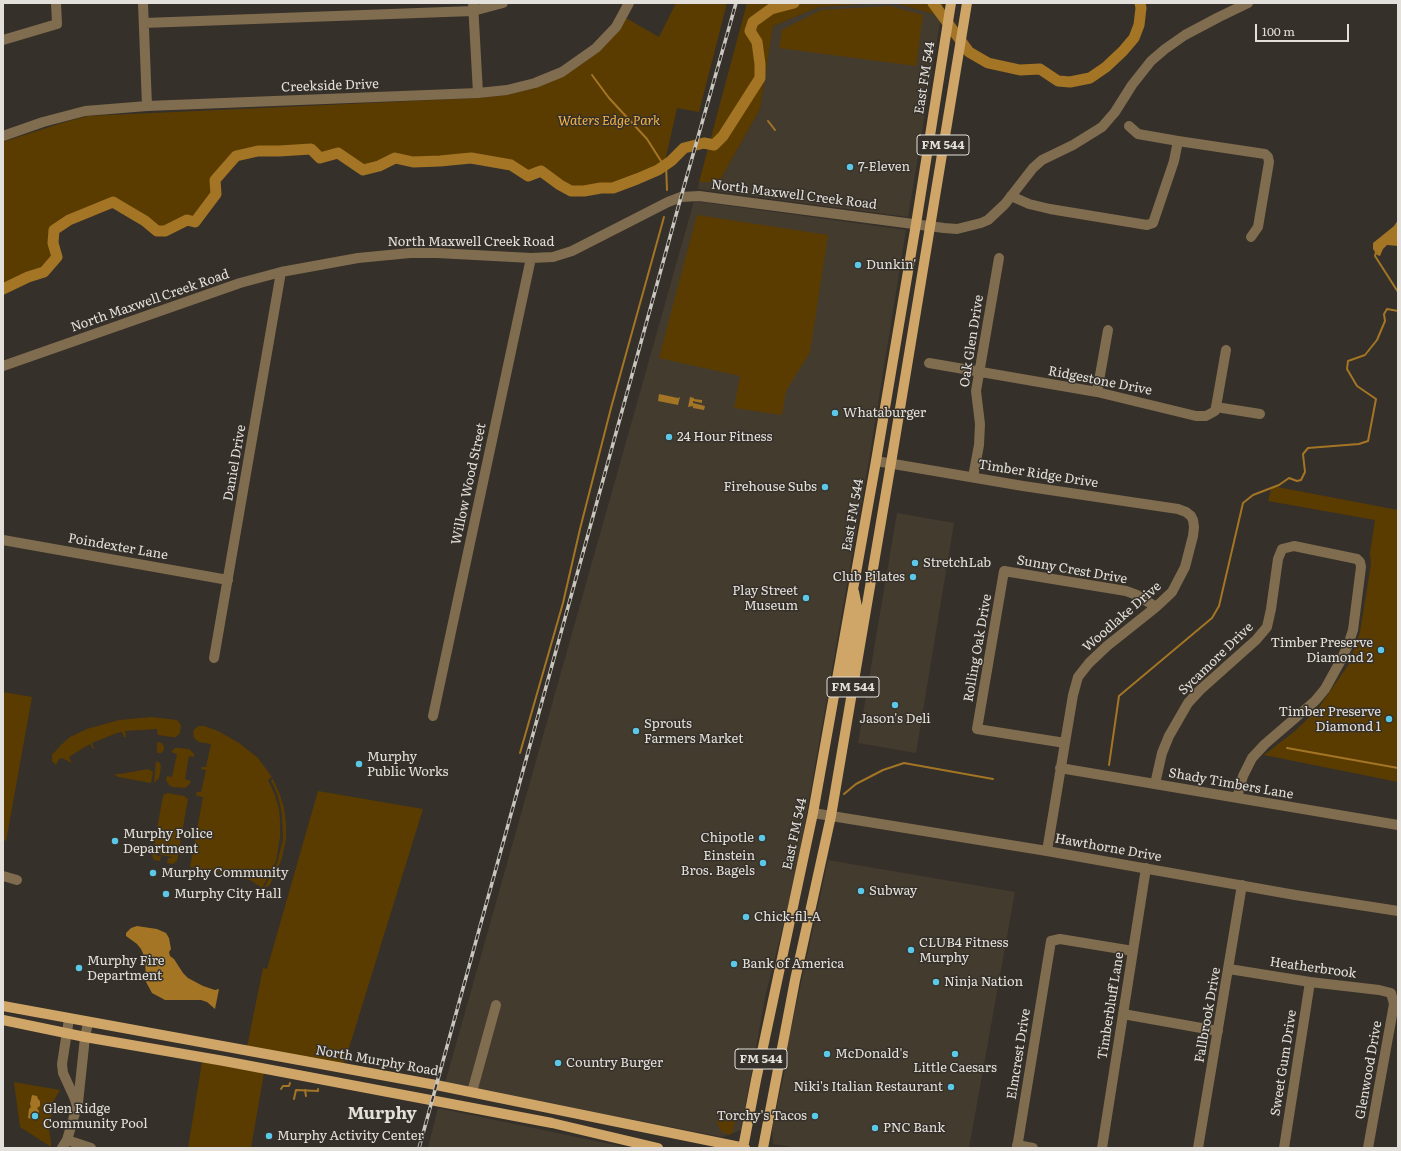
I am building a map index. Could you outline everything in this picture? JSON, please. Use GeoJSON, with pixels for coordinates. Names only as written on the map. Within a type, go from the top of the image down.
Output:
{"type":"FeatureCollection","features":[{"type":"Feature","properties":{"kind":"main road","name":"East FM 544"},"geometry":{"type":"LineString","coordinates":[[744,1148],[813,813],[876,461],[951,3]]}},
{"type":"Feature","properties":{"kind":"main road","name":"FM 544"},"geometry":{"type":"LineString","coordinates":[[763,1148],[788,1016],[831,816],[891,463],[966,4]]}},
{"type":"Feature","properties":{"kind":"main road"},"geometry":{"type":"LineString","coordinates":[[853,588],[857,607],[847,676],[855,678]]}},
{"type":"Feature","properties":{"kind":"main road","name":"North Murphy Road"},"geometry":{"type":"LineString","coordinates":[[3,1006],[88,1023],[472,1092],[744,1148]]}},
{"type":"Feature","properties":{"kind":"main road"},"geometry":{"type":"LineString","coordinates":[[771,1011],[788,1016]]}},
{"type":"Feature","properties":{"kind":"main road"},"geometry":{"type":"LineString","coordinates":[[3,1020],[85,1037],[570,1127],[658,1148]]}},
{"type":"Feature","properties":{"kind":"main road"},"geometry":{"type":"LineString","coordinates":[[220,1061],[222,1047]]}},
{"type":"Feature","properties":{"kind":"main road"},"geometry":{"type":"LineString","coordinates":[[570,1127],[572,1113]]}},
{"type":"Feature","properties":{"kind":"street"},"geometry":{"type":"LineString","coordinates":[[3,40],[57,24],[56,3]]}},
{"type":"Feature","properties":{"kind":"street"},"geometry":{"type":"LineString","coordinates":[[143,3],[147,106]]}},
{"type":"Feature","properties":{"kind":"street"},"geometry":{"type":"LineString","coordinates":[[144,23],[473,7],[503,3]]}},
{"type":"Feature","properties":{"kind":"street","name":"Creekside Drive"},"geometry":{"type":"LineString","coordinates":[[3,136],[43,122],[85,111],[147,106],[478,93],[507,90],[536,83],[562,72],[596,48],[616,27],[629,3]]}},
{"type":"Feature","properties":{"kind":"street","name":"North Maxwell Creek Road"},"geometry":{"type":"LineString","coordinates":[[3,366],[240,283],[281,272],[358,258],[410,253],[531,258],[553,257],[572,251],[674,199],[690,196],[956,229],[981,223],[988,220],[996,213],[1033,168],[1042,160],[1102,127],[1115,112],[1132,84],[1151,61],[1165,49],[1219,17],[1248,3]]}},
{"type":"Feature","properties":{"kind":"street"},"geometry":{"type":"LineString","coordinates":[[473,7],[478,93]]}},
{"type":"Feature","properties":{"kind":"street"},"geometry":{"type":"LineString","coordinates":[[1129,126],[1138,134],[1265,154],[1268,157],[1269,162],[1258,226],[1251,236]]}},
{"type":"Feature","properties":{"kind":"street"},"geometry":{"type":"LineString","coordinates":[[1011,196],[1029,204],[1147,225],[1153,223],[1174,161],[1178,141]]}},
{"type":"Feature","properties":{"kind":"street","name":"Willow Wood Street"},"geometry":{"type":"LineString","coordinates":[[432,716],[531,258]]}},
{"type":"Feature","properties":{"kind":"street","name":"Oak Glen Drive"},"geometry":{"type":"LineString","coordinates":[[973,476],[979,445],[980,424],[976,391],[999,258]]}},
{"type":"Feature","properties":{"kind":"street","name":"Daniel Drive"},"geometry":{"type":"LineString","coordinates":[[214,658],[281,272]]}},
{"type":"Feature","properties":{"kind":"street"},"geometry":{"type":"LineString","coordinates":[[1097,392],[1108,330]]}},
{"type":"Feature","properties":{"kind":"street"},"geometry":{"type":"LineString","coordinates":[[1226,350],[1216,407],[1260,414]]}},
{"type":"Feature","properties":{"kind":"street","name":"Ridgestone Drive"},"geometry":{"type":"LineString","coordinates":[[929,363],[1097,392],[1196,416],[1210,415],[1215,411],[1216,407]]}},
{"type":"Feature","properties":{"kind":"street","name":"Timber Ridge Drive"},"geometry":{"type":"LineString","coordinates":[[876,461],[1178,510],[1186,512],[1193,520]]}},
{"type":"Feature","properties":{"kind":"street","name":"Woodlake Drive"},"geometry":{"type":"LineString","coordinates":[[1047,851],[1073,695],[1078,677],[1089,662],[1172,592],[1185,567],[1193,536],[1193,520]]}},
{"type":"Feature","properties":{"kind":"street","name":"Poindexter Lane"},"geometry":{"type":"LineString","coordinates":[[3,540],[228,580]]}},
{"type":"Feature","properties":{"kind":"street","name":"Sycamore Drive"},"geometry":{"type":"LineString","coordinates":[[1155,784],[1162,753],[1169,736],[1188,703],[1200,690],[1256,640],[1267,627],[1278,558],[1282,549],[1294,546],[1353,557],[1360,562],[1361,568],[1353,630],[1348,646],[1325,689],[1316,701],[1265,744],[1252,758],[1243,776],[1237,798]]}},
{"type":"Feature","properties":{"kind":"street","name":"Sunny Crest Drive"},"geometry":{"type":"LineString","coordinates":[[1004,571],[1126,591],[1137,595],[1156,607]]}},
{"type":"Feature","properties":{"kind":"street","name":"Rolling Oak Drive"},"geometry":{"type":"LineString","coordinates":[[1004,571],[977,728],[1065,743]]}},
{"type":"Feature","properties":{"kind":"street","name":"Shady Timbers Lane"},"geometry":{"type":"LineString","coordinates":[[1060,768],[1398,825]]}},
{"type":"Feature","properties":{"kind":"street","name":"Hawthorne Drive"},"geometry":{"type":"LineString","coordinates":[[813,813],[1398,911]]}},
{"type":"Feature","properties":{"kind":"street","name":"Timberbluff Lane"},"geometry":{"type":"LineString","coordinates":[[1102,1148],[1146,868]]}},
{"type":"Feature","properties":{"kind":"street"},"geometry":{"type":"LineString","coordinates":[[3,876],[17,880]]}},
{"type":"Feature","properties":{"kind":"street","name":"Fallbrook Drive"},"geometry":{"type":"LineString","coordinates":[[1198,1148],[1242,885]]}},
{"type":"Feature","properties":{"kind":"street","name":"Elmcrest Drive"},"geometry":{"type":"LineString","coordinates":[[1017,1146],[1052,941],[1060,939],[1133,951]]}},
{"type":"Feature","properties":{"kind":"street","name":"Heatherbrook"},"geometry":{"type":"LineString","coordinates":[[1229,969],[1310,982],[1386,991],[1391,993],[1391,996]]}},
{"type":"Feature","properties":{"kind":"street","name":"Sweet Gum Drive"},"geometry":{"type":"LineString","coordinates":[[1284,1148],[1310,982]]}},
{"type":"Feature","properties":{"kind":"street","name":"Glenwood Drive"},"geometry":{"type":"LineString","coordinates":[[1368,1148],[1394,1004],[1391,996]]}},
{"type":"Feature","properties":{"kind":"street"},"geometry":{"type":"LineString","coordinates":[[472,1092],[496,1005]]}},
{"type":"Feature","properties":{"kind":"street"},"geometry":{"type":"LineString","coordinates":[[1123,1014],[1218,1031]]}},
{"type":"Feature","properties":{"kind":"street"},"geometry":{"type":"LineString","coordinates":[[69,1019],[62,1064],[63,1074],[74,1097],[77,1108]]}},
{"type":"Feature","properties":{"kind":"street"},"geometry":{"type":"LineString","coordinates":[[88,1023],[77,1108],[64,1144],[91,1148]]}},
{"type":"Feature","properties":{"kind":"street"},"geometry":{"type":"LineString","coordinates":[[1017,1146],[1033,1148]]}},
{"type":"Feature","properties":{"kind":"shaded area"},"geometry":{"type":"Polygon","coordinates":[[[894,3],[941,16],[908,217],[698,189],[699,182],[719,182],[760,109],[773,26],[819,7],[894,3]]]}},
{"type":"Feature","properties":{"kind":"shaded area"},"geometry":{"type":"Polygon","coordinates":[[[694,201],[906,230],[869,460],[795,879],[766,993],[741,1130],[722,1137],[445,1083],[694,201]]]}},
{"type":"Feature","properties":{"kind":"shaded area"},"geometry":{"type":"Polygon","coordinates":[[[1398,220],[1398,246],[1387,245],[1383,249],[1380,256],[1377,255],[1373,249],[1373,243],[1394,226],[1398,220]]]}},
{"type":"Feature","properties":{"kind":"shaded area"},"geometry":{"type":"Polygon","coordinates":[[[659,394],[678,398],[680,397],[678,405],[658,401],[659,394]]]}},
{"type":"Feature","properties":{"kind":"shaded area"},"geometry":{"type":"Polygon","coordinates":[[[690,397],[702,400],[702,403],[693,401],[693,403],[705,406],[704,410],[693,408],[693,406],[688,407],[690,397]]]}},
{"type":"Feature","properties":{"kind":"shaded area"},"geometry":{"type":"Polygon","coordinates":[[[897,513],[954,523],[916,753],[858,743],[897,513]]]}},
{"type":"Feature","properties":{"kind":"shaded area"},"geometry":{"type":"Polygon","coordinates":[[[828,860],[1015,892],[969,1148],[798,1148],[773,1144],[772,1128],[787,1061],[785,1056],[828,860]]]}},
{"type":"Feature","properties":{"kind":"shaded area"},"geometry":{"type":"Polygon","coordinates":[[[137,926],[157,929],[166,933],[169,938],[171,949],[169,952],[170,956],[174,959],[183,973],[188,978],[203,986],[215,990],[219,989],[215,1009],[207,1002],[201,1000],[165,1000],[152,993],[146,982],[145,958],[141,949],[126,936],[126,933],[131,928],[137,926]]]}},
{"type":"Feature","properties":{"kind":"shaded area"},"geometry":{"type":"Polygon","coordinates":[[[32,1095],[37,1096],[40,1101],[40,1106],[37,1108],[39,1111],[38,1116],[34,1117],[33,1119],[28,1118],[32,1095]]]}},
{"type":"Feature","properties":{"kind":"shaded area"},"geometry":{"type":"Polygon","coordinates":[[[438,1108],[586,1139],[629,1148],[428,1148],[438,1108]]]}},
{"type":"Feature","properties":{"kind":"green space","name":"Waters Edge Park"},"geometry":{"type":"Polygon","coordinates":[[[676,3],[727,3],[699,112],[677,108],[664,166],[658,170],[613,188],[571,191],[541,171],[528,176],[511,165],[471,158],[413,162],[395,158],[379,166],[363,170],[338,153],[320,158],[311,149],[258,151],[236,156],[215,179],[216,194],[195,222],[187,220],[165,231],[157,231],[145,221],[113,202],[69,220],[54,230],[53,243],[57,257],[44,272],[28,277],[3,289],[3,142],[88,116],[478,98],[507,95],[535,88],[550,82],[582,64],[597,52],[626,18],[659,37],[676,3]]]}},
{"type":"Feature","properties":{"kind":"green space"},"geometry":{"type":"Polygon","coordinates":[[[747,3],[876,3],[819,7],[773,26],[760,109],[719,182],[699,182],[747,3]]]}},
{"type":"Feature","properties":{"kind":"green space"},"geometry":{"type":"Polygon","coordinates":[[[894,3],[943,3],[941,16],[894,3]]]}},
{"type":"Feature","properties":{"kind":"green space"},"geometry":{"type":"Polygon","coordinates":[[[890,6],[923,15],[916,66],[779,48],[782,30],[821,10],[890,6]]]}},
{"type":"Feature","properties":{"kind":"green space"},"geometry":{"type":"Polygon","coordinates":[[[697,215],[828,235],[810,352],[786,391],[782,415],[734,408],[740,376],[659,358],[697,215]]]}},
{"type":"Feature","properties":{"kind":"green space"},"geometry":{"type":"Polygon","coordinates":[[[1272,486],[1398,510],[1398,782],[1264,755],[1295,731],[1317,710],[1349,664],[1360,632],[1371,564],[1370,553],[1375,520],[1268,501],[1272,486]]]}},
{"type":"Feature","properties":{"kind":"green space"},"geometry":{"type":"Polygon","coordinates":[[[3,692],[32,697],[6,841],[3,840],[3,692]]]}},
{"type":"Feature","properties":{"kind":"green space"},"geometry":{"type":"Polygon","coordinates":[[[151,717],[177,720],[181,725],[180,733],[176,737],[172,737],[158,735],[157,729],[125,731],[126,737],[124,737],[122,732],[117,733],[92,743],[93,749],[90,744],[80,750],[69,757],[72,763],[62,758],[59,759],[56,765],[52,761],[52,755],[60,746],[70,737],[87,729],[119,720],[151,717]]]}},
{"type":"Feature","properties":{"kind":"green space"},"geometry":{"type":"Polygon","coordinates":[[[199,726],[204,726],[218,731],[239,743],[258,758],[272,777],[268,780],[275,795],[279,809],[280,837],[276,861],[262,888],[250,880],[238,876],[190,867],[203,797],[197,796],[196,793],[201,792],[206,770],[201,769],[201,767],[206,767],[211,744],[199,742],[194,738],[193,731],[199,726]]]}},
{"type":"Feature","properties":{"kind":"green space"},"geometry":{"type":"Polygon","coordinates":[[[158,742],[162,743],[164,747],[164,750],[161,753],[157,753],[158,742]]]}},
{"type":"Feature","properties":{"kind":"green space"},"geometry":{"type":"Polygon","coordinates":[[[175,748],[189,749],[194,754],[194,757],[189,756],[185,779],[191,781],[185,788],[172,787],[166,780],[167,776],[172,777],[177,754],[171,752],[175,748]]]}},
{"type":"Feature","properties":{"kind":"green space"},"geometry":{"type":"Polygon","coordinates":[[[156,761],[160,763],[161,767],[159,778],[154,783],[156,761]]]}},
{"type":"Feature","properties":{"kind":"green space"},"geometry":{"type":"Polygon","coordinates":[[[148,769],[153,772],[151,783],[118,777],[114,774],[120,774],[148,769]]]}},
{"type":"Feature","properties":{"kind":"green space"},"geometry":{"type":"Polygon","coordinates":[[[273,779],[284,808],[286,839],[282,858],[277,871],[269,886],[264,888],[277,863],[283,840],[282,814],[278,796],[271,780],[273,779]]]}},
{"type":"Feature","properties":{"kind":"green space"},"geometry":{"type":"Polygon","coordinates":[[[318,791],[423,809],[344,1064],[247,1047],[263,968],[267,969],[318,791]]]}},
{"type":"Feature","properties":{"kind":"green space"},"geometry":{"type":"Polygon","coordinates":[[[168,793],[184,796],[188,799],[177,861],[173,864],[167,863],[168,858],[172,857],[157,854],[157,856],[161,856],[160,861],[154,860],[152,856],[163,796],[168,793]]]}},
{"type":"Feature","properties":{"kind":"green space"},"geometry":{"type":"Polygon","coordinates":[[[202,1062],[264,1073],[251,1148],[188,1148],[202,1062]]]}},
{"type":"Feature","properties":{"kind":"green space","name":"Glen Ridge Community Pool"},"geometry":{"type":"Polygon","coordinates":[[[14,1082],[60,1090],[53,1102],[54,1112],[48,1121],[51,1147],[20,1127],[14,1082]]]}},
{"type":"Feature","properties":{"kind":"green space"},"geometry":{"type":"Polygon","coordinates":[[[729,1111],[736,1118],[732,1134],[729,1135],[721,1131],[716,1120],[722,1119],[729,1111]]]}},
{"type":"Feature","properties":{"kind":"waterway"},"geometry":{"type":"LineString","coordinates":[[3,289],[28,277],[44,272],[57,257],[53,243],[54,230],[69,220],[113,202],[145,221],[157,231],[165,231],[187,220],[195,222],[216,194],[215,180],[236,156],[258,151],[311,149],[320,158],[338,153],[363,170],[379,166],[395,158],[413,162],[471,158],[511,165],[528,176],[541,171],[571,191],[613,188],[658,170],[671,161],[684,148],[704,143],[714,145],[723,136],[760,78],[757,42],[750,31],[753,22],[771,9],[794,3]]}},
{"type":"Feature","properties":{"kind":"waterway"},"geometry":{"type":"LineString","coordinates":[[933,3],[969,52],[988,63],[1020,70],[1040,69],[1058,81],[1070,82],[1090,78],[1106,67],[1123,51],[1134,38],[1139,25],[1141,8],[1140,3]]}},
{"type":"Feature","properties":{"kind":"waterway"},"geometry":{"type":"LineString","coordinates":[[592,75],[609,98],[647,139],[661,161],[666,164],[667,190]]}},
{"type":"Feature","properties":{"kind":"waterway"},"geometry":{"type":"LineString","coordinates":[[768,121],[775,130]]}},
{"type":"Feature","properties":{"kind":"waterway"},"geometry":{"type":"LineString","coordinates":[[520,753],[563,603],[611,408],[664,217]]}},
{"type":"Feature","properties":{"kind":"waterway"},"geometry":{"type":"LineString","coordinates":[[1376,252],[1375,256],[1398,292]]}},
{"type":"Feature","properties":{"kind":"waterway"},"geometry":{"type":"LineString","coordinates":[[1109,765],[1119,696],[1212,618],[1219,606],[1243,503],[1253,495],[1279,485],[1289,478],[1297,481],[1301,480],[1305,472],[1303,454],[1308,448],[1359,444],[1368,441],[1376,399],[1357,386],[1347,369],[1348,361],[1365,355],[1377,340],[1385,321],[1384,314],[1387,309],[1398,311]]}},
{"type":"Feature","properties":{"kind":"waterway"},"geometry":{"type":"LineString","coordinates":[[1287,748],[1398,768]]}},
{"type":"Feature","properties":{"kind":"waterway"},"geometry":{"type":"LineString","coordinates":[[844,794],[856,784],[883,770],[904,763],[993,779]]}},
{"type":"Feature","properties":{"kind":"waterway"},"geometry":{"type":"LineString","coordinates":[[281,1089],[283,1086],[289,1086],[290,1083]]}},
{"type":"Feature","properties":{"kind":"waterway"},"geometry":{"type":"LineString","coordinates":[[294,1099],[296,1090],[318,1091],[318,1089]]}},
{"type":"Feature","properties":{"kind":"waterway"},"geometry":{"type":"LineString","coordinates":[[305,1090],[306,1096]]}},
{"type":"Feature","properties":{"kind":"railway"},"geometry":{"type":"LineString","coordinates":[[419,1148],[681,197],[736,3]]}},
{"type":"Feature","properties":{"kind":"place","name":"7-Eleven"},"geometry":{"type":"Point","coordinates":[850,167]}},
{"type":"Feature","properties":{"kind":"place","name":"Dunkin'"},"geometry":{"type":"Point","coordinates":[858,265]}},
{"type":"Feature","properties":{"kind":"place","name":"Whataburger"},"geometry":{"type":"Point","coordinates":[835,413]}},
{"type":"Feature","properties":{"kind":"place","name":"24 Hour Fitness"},"geometry":{"type":"Point","coordinates":[669,437]}},
{"type":"Feature","properties":{"kind":"place","name":"Firehouse Subs"},"geometry":{"type":"Point","coordinates":[825,487]}},
{"type":"Feature","properties":{"kind":"place","name":"StretchLab"},"geometry":{"type":"Point","coordinates":[915,563]}},
{"type":"Feature","properties":{"kind":"place","name":"Club Pilates"},"geometry":{"type":"Point","coordinates":[913,577]}},
{"type":"Feature","properties":{"kind":"place","name":"Play Street Museum"},"geometry":{"type":"Point","coordinates":[806,598]}},
{"type":"Feature","properties":{"kind":"place","name":"Timber Preserve Diamond 2"},"geometry":{"type":"Point","coordinates":[1381,650]}},
{"type":"Feature","properties":{"kind":"place","name":"Jason's Deli"},"geometry":{"type":"Point","coordinates":[895,705]}},
{"type":"Feature","properties":{"kind":"place","name":"Timber Preserve Diamond 1"},"geometry":{"type":"Point","coordinates":[1389,719]}},
{"type":"Feature","properties":{"kind":"place","name":"Sprouts Farmers Market"},"geometry":{"type":"Point","coordinates":[636,731]}},
{"type":"Feature","properties":{"kind":"place","name":"Murphy Public Works"},"geometry":{"type":"Point","coordinates":[359,764]}},
{"type":"Feature","properties":{"kind":"place","name":"Chipotle"},"geometry":{"type":"Point","coordinates":[762,838]}},
{"type":"Feature","properties":{"kind":"place","name":"Murphy Police Department"},"geometry":{"type":"Point","coordinates":[115,841]}},
{"type":"Feature","properties":{"kind":"place","name":"Einstein Bros. Bagels"},"geometry":{"type":"Point","coordinates":[763,863]}},
{"type":"Feature","properties":{"kind":"place","name":"Murphy Community"},"geometry":{"type":"Point","coordinates":[153,873]}},
{"type":"Feature","properties":{"kind":"place","name":"Subway"},"geometry":{"type":"Point","coordinates":[861,891]}},
{"type":"Feature","properties":{"kind":"place","name":"Murphy City Hall"},"geometry":{"type":"Point","coordinates":[166,894]}},
{"type":"Feature","properties":{"kind":"place","name":"Chick-fil-A"},"geometry":{"type":"Point","coordinates":[746,917]}},
{"type":"Feature","properties":{"kind":"place","name":"CLUB4 Fitness Murphy"},"geometry":{"type":"Point","coordinates":[911,950]}},
{"type":"Feature","properties":{"kind":"place","name":"Bank of America"},"geometry":{"type":"Point","coordinates":[734,964]}},
{"type":"Feature","properties":{"kind":"place","name":"Murphy Fire Department"},"geometry":{"type":"Point","coordinates":[79,968]}},
{"type":"Feature","properties":{"kind":"place","name":"Ninja Nation"},"geometry":{"type":"Point","coordinates":[936,982]}},
{"type":"Feature","properties":{"kind":"place","name":"McDonald's"},"geometry":{"type":"Point","coordinates":[827,1054]}},
{"type":"Feature","properties":{"kind":"place","name":"Little Caesars"},"geometry":{"type":"Point","coordinates":[955,1054]}},
{"type":"Feature","properties":{"kind":"place","name":"Country Burger"},"geometry":{"type":"Point","coordinates":[558,1063]}},
{"type":"Feature","properties":{"kind":"place","name":"Niki's Italian Restaurant"},"geometry":{"type":"Point","coordinates":[951,1087]}},
{"type":"Feature","properties":{"kind":"place","name":"Glen Ridge Community Pool"},"geometry":{"type":"Point","coordinates":[35,1116]}},
{"type":"Feature","properties":{"kind":"place","name":"Torchy's Tacos"},"geometry":{"type":"Point","coordinates":[815,1116]}},
{"type":"Feature","properties":{"kind":"place","name":"PNC Bank"},"geometry":{"type":"Point","coordinates":[875,1128]}},
{"type":"Feature","properties":{"kind":"place","name":"Murphy Activity Center"},"geometry":{"type":"Point","coordinates":[269,1136]}},
{"type":"Feature","properties":{"kind":"district","name":"Murphy"},"geometry":{"type":"Point","coordinates":[382,1114]}}]}
